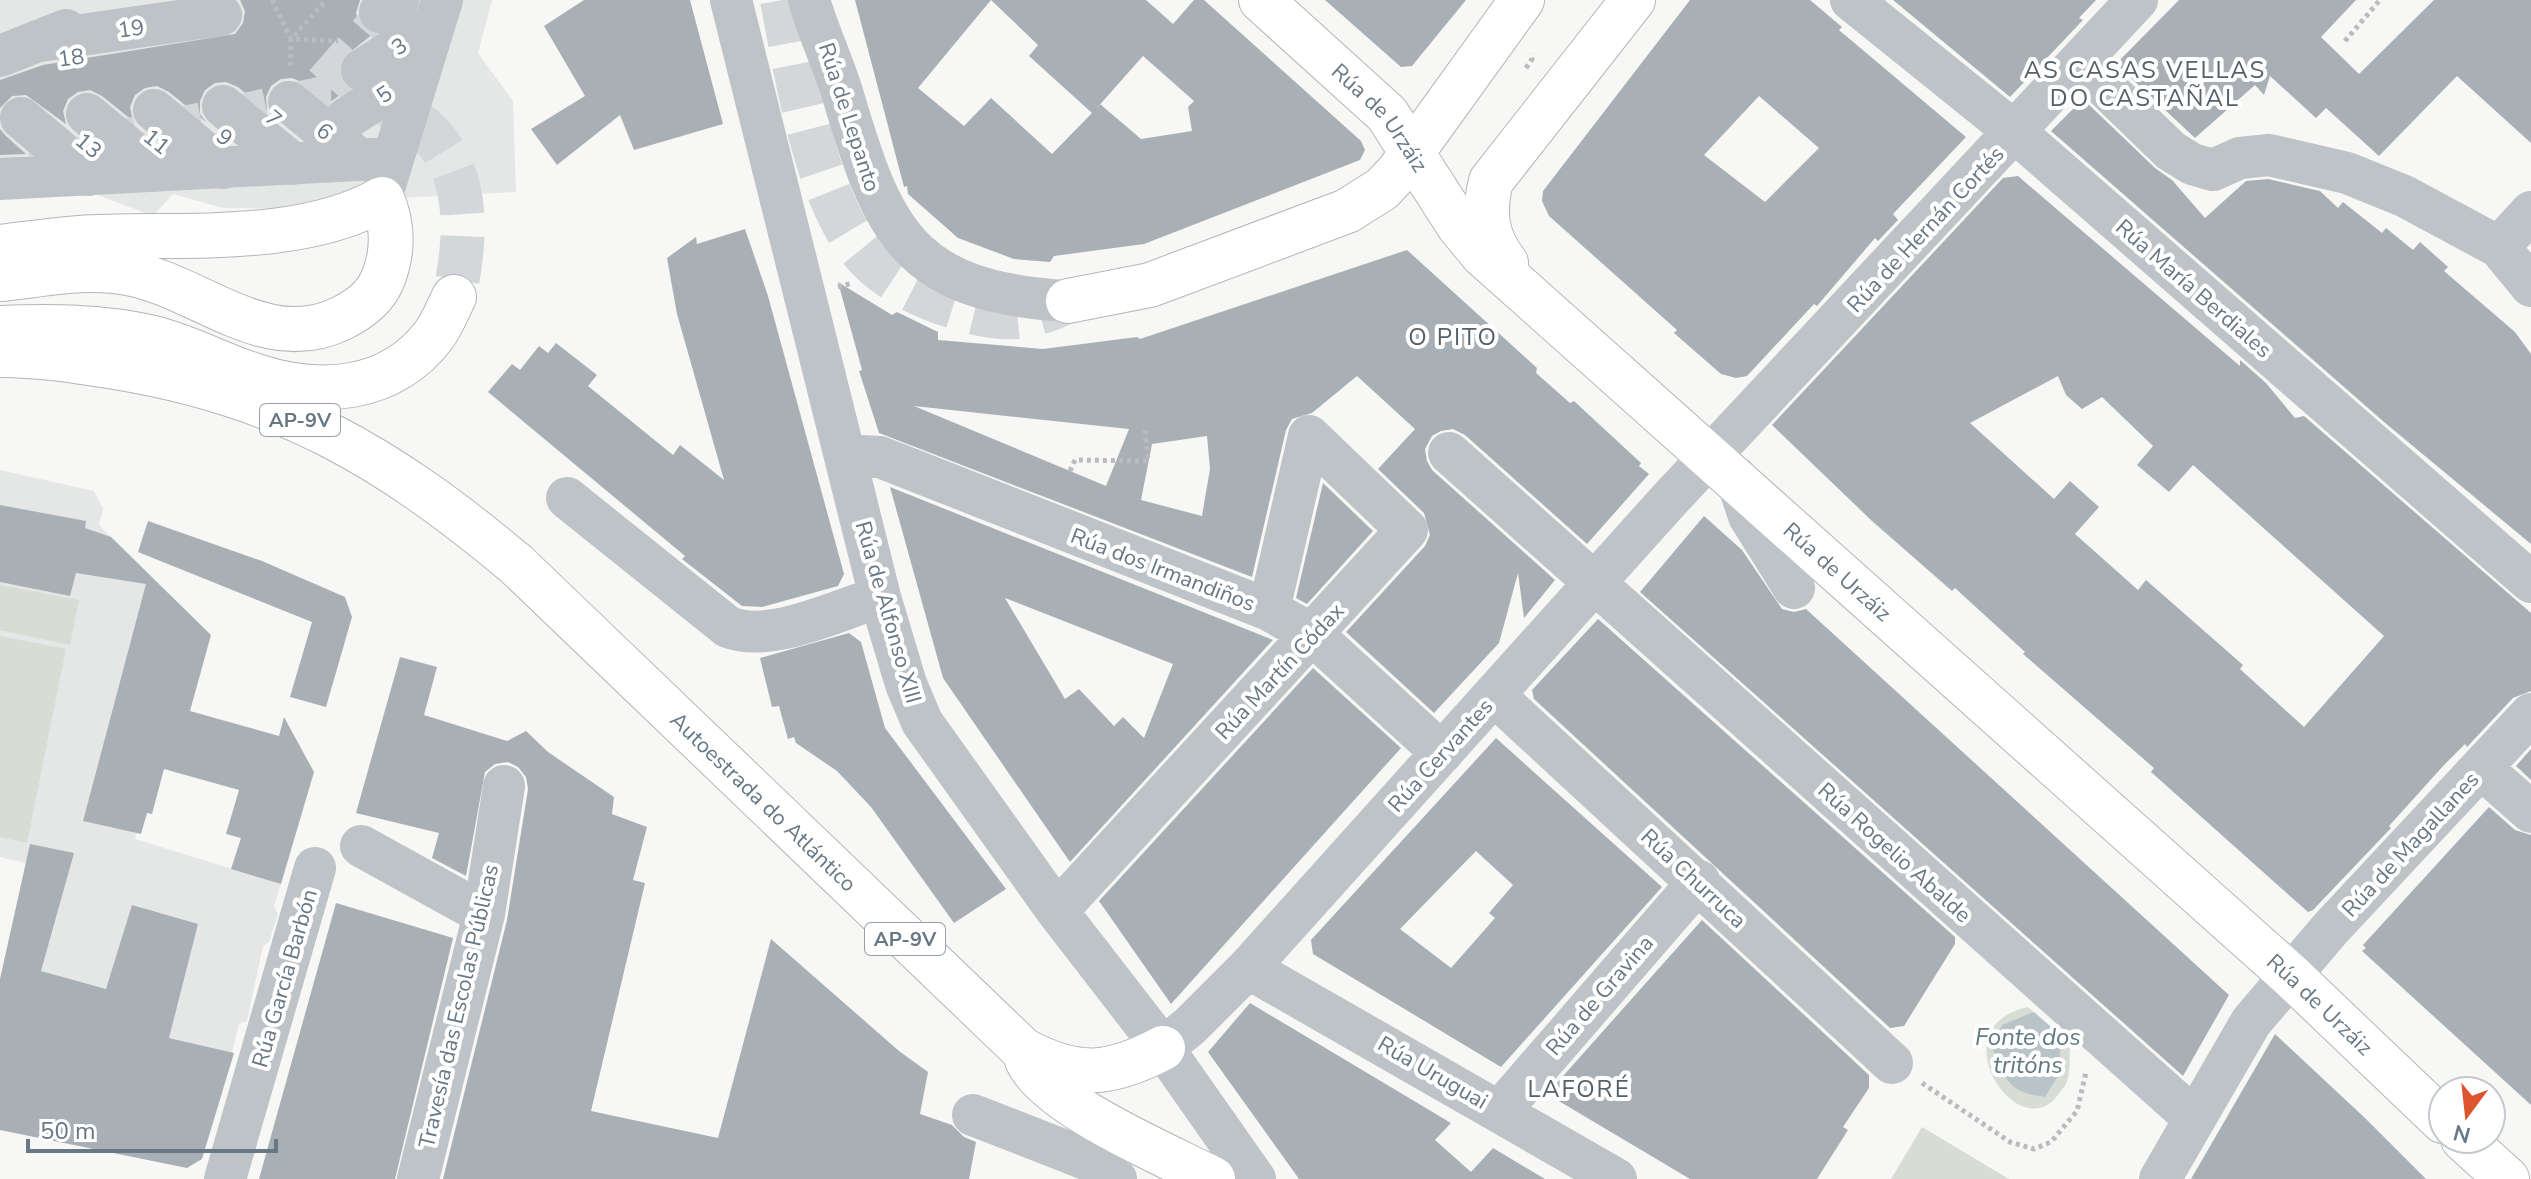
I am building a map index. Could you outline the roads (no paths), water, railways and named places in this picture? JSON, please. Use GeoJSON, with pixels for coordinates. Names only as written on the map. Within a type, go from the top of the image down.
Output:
{"type":"FeatureCollection","features":[{"type":"Feature","properties":{"kind":"main road","name":"Rúa de Urzáiz"},"geometry":{"type":"LineString","coordinates":[[1261,0],[1387,114],[1413,149],[1459,226],[1482,254],[2290,975],[2427,1106]]}},
{"type":"Feature","properties":{"kind":"main road"},"geometry":{"type":"LineString","coordinates":[[1068,301],[1150,285],[1347,211],[1382,189],[1522,0]]}},
{"type":"Feature","properties":{"kind":"main road"},"geometry":{"type":"LineString","coordinates":[[1554,320],[1492,241],[1486,201],[1497,169],[1633,0]]}},
{"type":"Feature","properties":{"kind":"main road"},"geometry":{"type":"LineString","coordinates":[[0,247],[80,238],[220,234],[299,225],[358,212],[382,199],[388,213],[389,264],[378,290],[358,310],[332,323],[295,331],[260,325],[177,288],[128,273],[89,270],[0,279]]}},
{"type":"Feature","properties":{"kind":"main road"},"geometry":{"type":"LineString","coordinates":[[0,328],[103,329],[154,338],[297,388],[339,389],[378,379],[408,363],[435,334],[454,297]]}},
{"type":"Feature","properties":{"kind":"main road","name":"Autoestrada do Atlántico"},"geometry":{"type":"LineString","coordinates":[[0,355],[40,355],[180,378],[287,413],[355,448],[437,501],[552,597],[1016,1045]]}},
{"type":"Feature","properties":{"kind":"main road"},"geometry":{"type":"LineString","coordinates":[[1016,1045],[1068,1069],[1099,1072],[1133,1063],[1163,1048]]}},
{"type":"Feature","properties":{"kind":"main road"},"geometry":{"type":"LineString","coordinates":[[1016,1045],[1031,1070],[1046,1085],[1087,1113],[1213,1179]]}},
{"type":"Feature","properties":{"kind":"main road"},"geometry":{"type":"LineString","coordinates":[[2481,1155],[2507,1179]]}},
{"type":"Feature","properties":{"kind":"street","name":"Rúa de Alfonso XIII"},"geometry":{"type":"LineString","coordinates":[[731,0],[880,597],[906,684],[922,722],[1057,911],[1163,1048],[1255,1179]]}},
{"type":"Feature","properties":{"kind":"street","name":"Rúa de Lepanto"},"geometry":{"type":"LineString","coordinates":[[809,0],[827,44],[860,158],[873,192],[895,230],[923,259],[969,284],[1017,298],[1068,301]]}},
{"type":"Feature","properties":{"kind":"street","name":"Rúa María Berdiales"},"geometry":{"type":"LineString","coordinates":[[1851,0],[2015,132],[2531,582]]}},
{"type":"Feature","properties":{"kind":"street","name":"Rúa de Hernán Cortés"},"geometry":{"type":"LineString","coordinates":[[1723,466],[2015,132],[2137,0]]}},
{"type":"Feature","properties":{"kind":"street"},"geometry":{"type":"LineString","coordinates":[[0,56],[127,6],[212,8]]}},
{"type":"Feature","properties":{"kind":"street","name":"19"},"geometry":{"type":"LineString","coordinates":[[40,41],[212,8]]}},
{"type":"Feature","properties":{"kind":"street"},"geometry":{"type":"LineString","coordinates":[[369,56],[432,28]]}},
{"type":"Feature","properties":{"kind":"street"},"geometry":{"type":"LineString","coordinates":[[189,168],[432,28]]}},
{"type":"Feature","properties":{"kind":"street","name":"5"},"geometry":{"type":"LineString","coordinates":[[369,56],[432,28]]}},
{"type":"Feature","properties":{"kind":"street","name":"18"},"geometry":{"type":"LineString","coordinates":[[0,67],[142,47]]}},
{"type":"Feature","properties":{"kind":"street"},"geometry":{"type":"LineString","coordinates":[[2079,62],[2171,151],[2192,164],[2213,170],[2240,158],[2269,155],[2303,160],[2404,196],[2499,247],[2531,286]]}},
{"type":"Feature","properties":{"kind":"street"},"geometry":{"type":"LineString","coordinates":[[140,112],[189,168]]}},
{"type":"Feature","properties":{"kind":"street"},"geometry":{"type":"LineString","coordinates":[[140,112],[189,168],[382,199]]}},
{"type":"Feature","properties":{"kind":"street","name":"6"},"geometry":{"type":"LineString","coordinates":[[140,112],[189,168]]}},
{"type":"Feature","properties":{"kind":"street","name":"11"},"geometry":{"type":"LineString","coordinates":[[140,112],[189,168]]}},
{"type":"Feature","properties":{"kind":"street","name":"13"},"geometry":{"type":"LineString","coordinates":[[140,112],[189,168]]}},
{"type":"Feature","properties":{"kind":"street"},"geometry":{"type":"LineString","coordinates":[[2499,247],[2531,212]]}},
{"type":"Feature","properties":{"kind":"street","name":"Rúa Martín Códax"},"geometry":{"type":"LineString","coordinates":[[1057,911],[1407,530],[1309,436],[1269,610]]}},
{"type":"Feature","properties":{"kind":"street","name":"Rúa Rogelio Abalde"},"geometry":{"type":"LineString","coordinates":[[1449,453],[1594,586],[2195,1119]]}},
{"type":"Feature","properties":{"kind":"street","name":"Rúa dos Irmandiños"},"geometry":{"type":"LineString","coordinates":[[849,464],[861,456],[880,457],[1269,610],[1313,635],[1442,753]]}},
{"type":"Feature","properties":{"kind":"street"},"geometry":{"type":"LineString","coordinates":[[1723,466],[1749,516],[1794,588]]}},
{"type":"Feature","properties":{"kind":"street","name":"Rúa Cervantes"},"geometry":{"type":"LineString","coordinates":[[1163,1048],[1190,1026],[1248,968],[1594,586],[1723,466]]}},
{"type":"Feature","properties":{"kind":"street"},"geometry":{"type":"LineString","coordinates":[[567,498],[728,627],[743,633],[779,629],[880,597]]}},
{"type":"Feature","properties":{"kind":"street","name":"Rúa Churruca"},"geometry":{"type":"LineString","coordinates":[[1494,695],[1699,881],[1892,1063]]}},
{"type":"Feature","properties":{"kind":"street","name":"Rúa de Magallanes"},"geometry":{"type":"LineString","coordinates":[[2160,1179],[2251,1022],[2290,975],[2531,714]]}},
{"type":"Feature","properties":{"kind":"street"},"geometry":{"type":"LineString","coordinates":[[2481,768],[2531,812]]}},
{"type":"Feature","properties":{"kind":"street","name":"Travesía das Escolas Públicas"},"geometry":{"type":"LineString","coordinates":[[418,1179],[484,914],[504,786]]}},
{"type":"Feature","properties":{"kind":"street"},"geometry":{"type":"LineString","coordinates":[[361,846],[484,914]]}},
{"type":"Feature","properties":{"kind":"street","name":"Rúa García Barbón"},"geometry":{"type":"LineString","coordinates":[[225,1179],[315,868]]}},
{"type":"Feature","properties":{"kind":"street","name":"Rúa de Gravina"},"geometry":{"type":"LineString","coordinates":[[1500,1111],[1699,881]]}},
{"type":"Feature","properties":{"kind":"street","name":"Rúa Uruguai"},"geometry":{"type":"LineString","coordinates":[[1248,968],[1616,1179]]}},
{"type":"Feature","properties":{"kind":"street"},"geometry":{"type":"LineString","coordinates":[[973,1115],[1096,1163],[1116,1179]]}},
{"type":"Feature","properties":{"kind":"water","name":"Fonte dos tritóns"},"geometry":{"type":"Polygon","coordinates":[[[2034,1012],[2059,1034],[2061,1071],[2045,1097],[2015,1088],[2005,1076],[1992,1047],[2002,1025],[2034,1012]]]}},
{"type":"Feature","properties":{"kind":"tunnel"},"geometry":{"type":"LineString","coordinates":[[326,85],[400,0]]}},
{"type":"Feature","properties":{"kind":"tunnel"},"geometry":{"type":"LineString","coordinates":[[782,0],[800,93],[817,159],[841,219],[856,244],[875,266],[924,296],[983,315],[1024,316],[1068,301]]}},
{"type":"Feature","properties":{"kind":"tunnel"},"geometry":{"type":"LineString","coordinates":[[30,161],[329,97],[373,98],[424,128],[441,147],[453,169],[460,193],[462,218],[462,245],[454,297]]}},
{"type":"Feature","properties":{"kind":"district","name":"AS CASAS VELLAS DO CASTAÑAL"},"geometry":{"type":"Point","coordinates":[2145,84]}},
{"type":"Feature","properties":{"kind":"district","name":"O PITO"},"geometry":{"type":"Point","coordinates":[1453,337]}},
{"type":"Feature","properties":{"kind":"district","name":"LAFORÉ"},"geometry":{"type":"Point","coordinates":[1579,1089]}}]}
